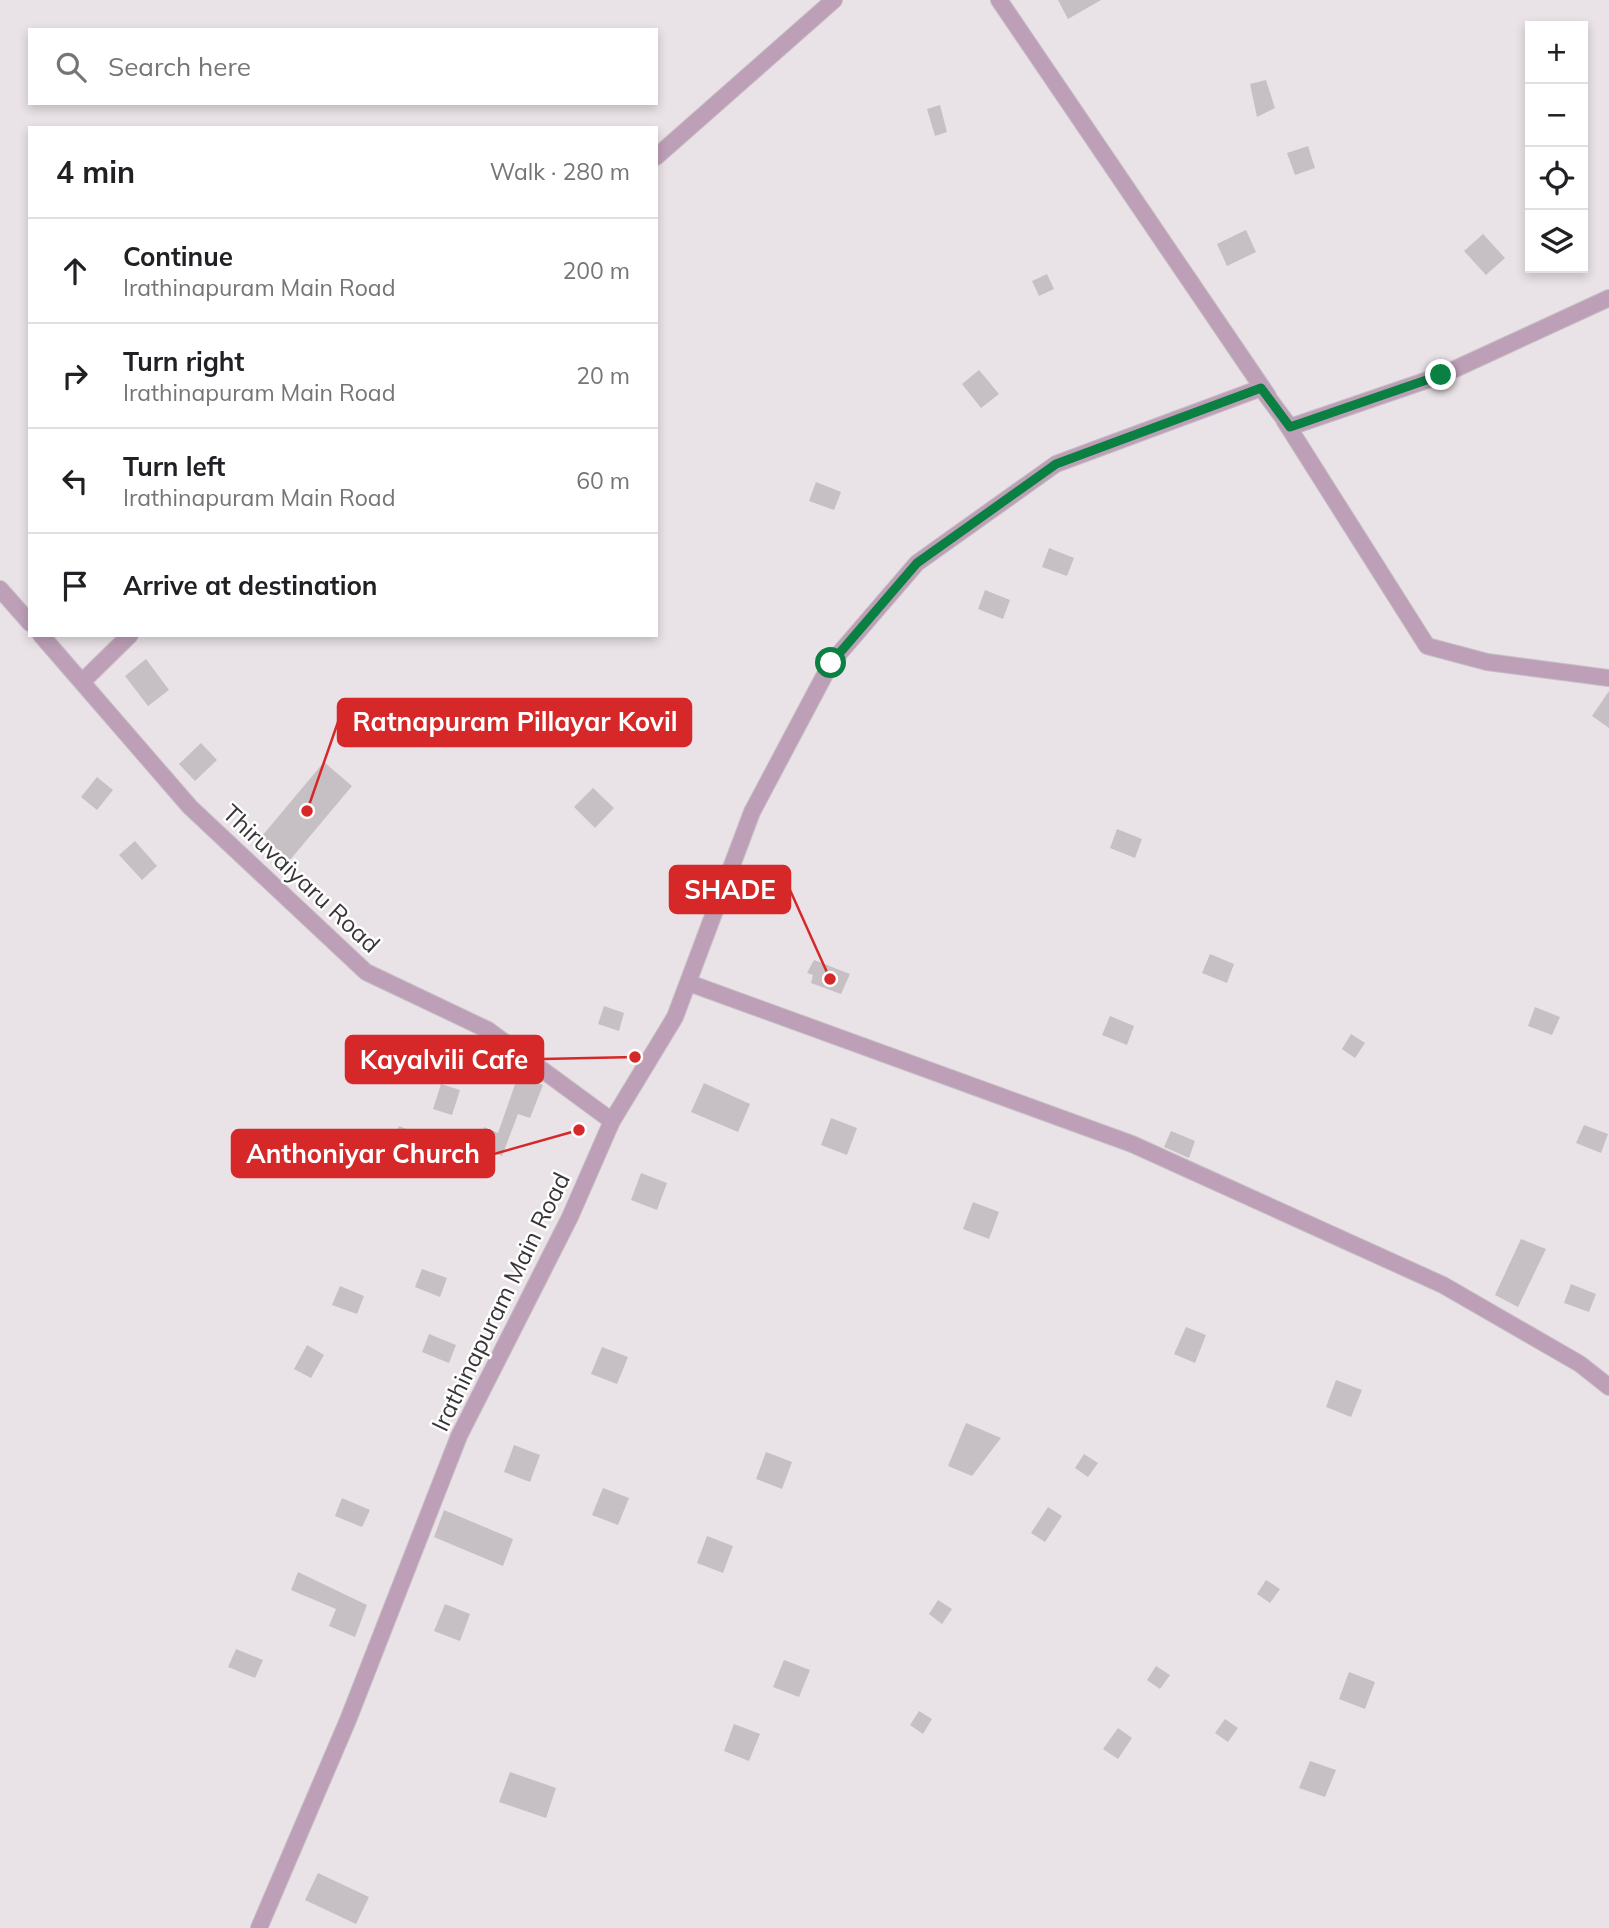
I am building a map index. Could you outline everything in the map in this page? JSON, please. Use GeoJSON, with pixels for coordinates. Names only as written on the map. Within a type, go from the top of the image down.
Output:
{"type":"FeatureCollection","features":[{"type":"Feature","properties":{"kind":"street"},"geometry":{"type":"LineString","coordinates":[[658,155],[834,0]]}},
{"type":"Feature","properties":{"kind":"street"},"geometry":{"type":"LineString","coordinates":[[999,0],[1279,411],[1427,646],[1487,663],[1609,678]]}},
{"type":"Feature","properties":{"kind":"street","name":"Irathinapuram Main Road"},"geometry":{"type":"LineString","coordinates":[[260,1928],[348,1720],[459,1436],[570,1217],[612,1121],[675,1017],[752,812],[825,675],[917,563],[1056,464],[1261,388],[1290,427],[1441,375],[1609,298]]}},
{"type":"Feature","properties":{"kind":"street"},"geometry":{"type":"LineString","coordinates":[[0,589],[28,621]]}},
{"type":"Feature","properties":{"kind":"street","name":"Thiruvaiyaru Road"},"geometry":{"type":"LineString","coordinates":[[43,637],[190,807],[366,972],[488,1030],[612,1121]]}},
{"type":"Feature","properties":{"kind":"street"},"geometry":{"type":"LineString","coordinates":[[82,682],[129,637]]}},
{"type":"Feature","properties":{"kind":"street"},"geometry":{"type":"LineString","coordinates":[[689,983],[1132,1144],[1443,1285],[1580,1364],[1609,1387]]}},
{"type":"Feature","properties":{"kind":"building"},"geometry":{"type":"Polygon","coordinates":[[[1058,0],[1101,0],[1068,19],[1058,0]]]}},
{"type":"Feature","properties":{"kind":"building"},"geometry":{"type":"Polygon","coordinates":[[[1266,80],[1275,108],[1257,117],[1250,84],[1266,80]]]}},
{"type":"Feature","properties":{"kind":"building"},"geometry":{"type":"Polygon","coordinates":[[[940,105],[947,132],[935,136],[927,109],[940,105]]]}},
{"type":"Feature","properties":{"kind":"building"},"geometry":{"type":"Polygon","coordinates":[[[1308,146],[1315,168],[1295,175],[1287,153],[1308,146]]]}},
{"type":"Feature","properties":{"kind":"building"},"geometry":{"type":"Polygon","coordinates":[[[1246,230],[1256,252],[1227,266],[1217,244],[1246,230]]]}},
{"type":"Feature","properties":{"kind":"building"},"geometry":{"type":"Polygon","coordinates":[[[1483,234],[1505,258],[1486,275],[1464,251],[1483,234]]]}},
{"type":"Feature","properties":{"kind":"building"},"geometry":{"type":"Polygon","coordinates":[[[1047,274],[1054,289],[1039,296],[1032,281],[1047,274]]]}},
{"type":"Feature","properties":{"kind":"building"},"geometry":{"type":"Polygon","coordinates":[[[979,370],[999,394],[981,408],[962,384],[979,370]]]}},
{"type":"Feature","properties":{"kind":"building"},"geometry":{"type":"Polygon","coordinates":[[[816,482],[841,492],[834,510],[809,501],[816,482]]]}},
{"type":"Feature","properties":{"kind":"building"},"geometry":{"type":"Polygon","coordinates":[[[1049,548],[1074,558],[1067,576],[1042,567],[1049,548]]]}},
{"type":"Feature","properties":{"kind":"building"},"geometry":{"type":"Polygon","coordinates":[[[985,590],[1010,600],[1003,619],[978,609],[985,590]]]}},
{"type":"Feature","properties":{"kind":"building"},"geometry":{"type":"Polygon","coordinates":[[[146,659],[169,690],[148,706],[125,676],[146,659]]]}},
{"type":"Feature","properties":{"kind":"building"},"geometry":{"type":"Polygon","coordinates":[[[1609,691],[1609,728],[1592,716],[1609,691]]]}},
{"type":"Feature","properties":{"kind":"building"},"geometry":{"type":"Polygon","coordinates":[[[201,743],[217,760],[195,781],[179,764],[201,743]]]}},
{"type":"Feature","properties":{"kind":"building"},"geometry":{"type":"Polygon","coordinates":[[[324,762],[352,786],[290,860],[262,836],[324,762]]]}},
{"type":"Feature","properties":{"kind":"building"},"geometry":{"type":"Polygon","coordinates":[[[97,777],[113,790],[97,810],[81,797],[97,777]]]}},
{"type":"Feature","properties":{"kind":"building"},"geometry":{"type":"Polygon","coordinates":[[[593,788],[614,808],[595,828],[574,807],[593,788]]]}},
{"type":"Feature","properties":{"kind":"building"},"geometry":{"type":"Polygon","coordinates":[[[1117,829],[1142,839],[1135,858],[1110,848],[1117,829]]]}},
{"type":"Feature","properties":{"kind":"building"},"geometry":{"type":"Polygon","coordinates":[[[135,841],[157,866],[142,880],[119,855],[135,841]]]}},
{"type":"Feature","properties":{"kind":"building"},"geometry":{"type":"Polygon","coordinates":[[[1210,954],[1234,964],[1227,983],[1202,973],[1210,954]]]}},
{"type":"Feature","properties":{"kind":"building"},"geometry":{"type":"Polygon","coordinates":[[[814,960],[850,974],[841,994],[811,983],[813,975],[807,973],[814,960]]]}},
{"type":"Feature","properties":{"kind":"building"},"geometry":{"type":"Polygon","coordinates":[[[604,1006],[624,1013],[619,1031],[598,1024],[604,1006]]]}},
{"type":"Feature","properties":{"kind":"building"},"geometry":{"type":"Polygon","coordinates":[[[1535,1007],[1560,1017],[1552,1035],[1528,1026],[1535,1007]]]}},
{"type":"Feature","properties":{"kind":"building"},"geometry":{"type":"Polygon","coordinates":[[[1110,1016],[1134,1026],[1127,1045],[1102,1035],[1110,1016]]]}},
{"type":"Feature","properties":{"kind":"building"},"geometry":{"type":"Polygon","coordinates":[[[1351,1034],[1365,1043],[1355,1058],[1342,1049],[1351,1034]]]}},
{"type":"Feature","properties":{"kind":"building"},"geometry":{"type":"Polygon","coordinates":[[[518,1076],[543,1085],[530,1118],[518,1114],[502,1156],[477,1146],[484,1127],[498,1133],[518,1076]]]}},
{"type":"Feature","properties":{"kind":"building"},"geometry":{"type":"Polygon","coordinates":[[[704,1083],[750,1104],[738,1132],[691,1112],[704,1083]]]}},
{"type":"Feature","properties":{"kind":"building"},"geometry":{"type":"Polygon","coordinates":[[[441,1084],[460,1090],[452,1115],[433,1109],[441,1084]]]}},
{"type":"Feature","properties":{"kind":"building"},"geometry":{"type":"Polygon","coordinates":[[[831,1118],[857,1128],[847,1155],[821,1145],[831,1118]]]}},
{"type":"Feature","properties":{"kind":"building"},"geometry":{"type":"Polygon","coordinates":[[[1584,1125],[1608,1134],[1601,1153],[1576,1143],[1584,1125]]]}},
{"type":"Feature","properties":{"kind":"building"},"geometry":{"type":"Polygon","coordinates":[[[399,1126],[424,1136],[416,1154],[392,1144],[399,1126]]]}},
{"type":"Feature","properties":{"kind":"building"},"geometry":{"type":"Polygon","coordinates":[[[1171,1131],[1195,1141],[1189,1158],[1164,1147],[1171,1131]]]}},
{"type":"Feature","properties":{"kind":"building"},"geometry":{"type":"Polygon","coordinates":[[[641,1173],[667,1183],[657,1210],[631,1200],[641,1173]]]}},
{"type":"Feature","properties":{"kind":"building"},"geometry":{"type":"Polygon","coordinates":[[[973,1202],[999,1212],[989,1239],[963,1229],[973,1202]]]}},
{"type":"Feature","properties":{"kind":"building"},"geometry":{"type":"Polygon","coordinates":[[[1521,1239],[1546,1249],[1518,1307],[1495,1295],[1521,1239]]]}},
{"type":"Feature","properties":{"kind":"building"},"geometry":{"type":"Polygon","coordinates":[[[422,1269],[447,1278],[440,1297],[415,1287],[422,1269]]]}},
{"type":"Feature","properties":{"kind":"building"},"geometry":{"type":"Polygon","coordinates":[[[1571,1284],[1596,1294],[1589,1312],[1564,1303],[1571,1284]]]}},
{"type":"Feature","properties":{"kind":"building"},"geometry":{"type":"Polygon","coordinates":[[[340,1286],[364,1296],[357,1314],[332,1305],[340,1286]]]}},
{"type":"Feature","properties":{"kind":"building"},"geometry":{"type":"Polygon","coordinates":[[[1186,1327],[1206,1335],[1195,1363],[1174,1354],[1186,1327]]]}},
{"type":"Feature","properties":{"kind":"building"},"geometry":{"type":"Polygon","coordinates":[[[429,1334],[456,1345],[449,1363],[422,1352],[429,1334]]]}},
{"type":"Feature","properties":{"kind":"building"},"geometry":{"type":"Polygon","coordinates":[[[307,1345],[324,1355],[311,1378],[294,1369],[307,1345]]]}},
{"type":"Feature","properties":{"kind":"building"},"geometry":{"type":"Polygon","coordinates":[[[602,1347],[628,1357],[617,1384],[591,1374],[602,1347]]]}},
{"type":"Feature","properties":{"kind":"building"},"geometry":{"type":"Polygon","coordinates":[[[1336,1380],[1362,1390],[1351,1417],[1326,1407],[1336,1380]]]}},
{"type":"Feature","properties":{"kind":"building"},"geometry":{"type":"Polygon","coordinates":[[[966,1423],[1001,1438],[972,1476],[948,1466],[966,1423]]]}},
{"type":"Feature","properties":{"kind":"building"},"geometry":{"type":"Polygon","coordinates":[[[514,1445],[540,1455],[530,1482],[504,1472],[514,1445]]]}},
{"type":"Feature","properties":{"kind":"building"},"geometry":{"type":"Polygon","coordinates":[[[766,1452],[792,1462],[782,1489],[756,1479],[766,1452]]]}},
{"type":"Feature","properties":{"kind":"building"},"geometry":{"type":"Polygon","coordinates":[[[1084,1454],[1098,1463],[1088,1477],[1075,1468],[1084,1454]]]}},
{"type":"Feature","properties":{"kind":"building"},"geometry":{"type":"Polygon","coordinates":[[[603,1488],[629,1498],[618,1525],[592,1515],[603,1488]]]}},
{"type":"Feature","properties":{"kind":"building"},"geometry":{"type":"Polygon","coordinates":[[[342,1498],[370,1510],[362,1527],[335,1516],[342,1498]]]}},
{"type":"Feature","properties":{"kind":"building"},"geometry":{"type":"Polygon","coordinates":[[[1048,1507],[1062,1516],[1045,1542],[1031,1533],[1048,1507]]]}},
{"type":"Feature","properties":{"kind":"building"},"geometry":{"type":"Polygon","coordinates":[[[444,1510],[513,1539],[503,1566],[434,1537],[444,1510]]]}},
{"type":"Feature","properties":{"kind":"building"},"geometry":{"type":"Polygon","coordinates":[[[707,1536],[733,1546],[723,1573],[697,1563],[707,1536]]]}},
{"type":"Feature","properties":{"kind":"building"},"geometry":{"type":"Polygon","coordinates":[[[298,1572],[367,1605],[355,1637],[329,1626],[336,1609],[291,1590],[298,1572]]]}},
{"type":"Feature","properties":{"kind":"building"},"geometry":{"type":"Polygon","coordinates":[[[1266,1580],[1280,1589],[1270,1603],[1257,1594],[1266,1580]]]}},
{"type":"Feature","properties":{"kind":"building"},"geometry":{"type":"Polygon","coordinates":[[[938,1600],[952,1609],[942,1624],[929,1614],[938,1600]]]}},
{"type":"Feature","properties":{"kind":"building"},"geometry":{"type":"Polygon","coordinates":[[[445,1604],[470,1614],[460,1641],[434,1631],[445,1604]]]}},
{"type":"Feature","properties":{"kind":"building"},"geometry":{"type":"Polygon","coordinates":[[[236,1649],[263,1660],[255,1678],[228,1667],[236,1649]]]}},
{"type":"Feature","properties":{"kind":"building"},"geometry":{"type":"Polygon","coordinates":[[[784,1660],[810,1670],[799,1697],[773,1687],[784,1660]]]}},
{"type":"Feature","properties":{"kind":"building"},"geometry":{"type":"Polygon","coordinates":[[[1156,1666],[1170,1675],[1160,1689],[1147,1680],[1156,1666]]]}},
{"type":"Feature","properties":{"kind":"building"},"geometry":{"type":"Polygon","coordinates":[[[1349,1672],[1375,1682],[1365,1709],[1339,1699],[1349,1672]]]}},
{"type":"Feature","properties":{"kind":"building"},"geometry":{"type":"Polygon","coordinates":[[[919,1711],[932,1719],[923,1734],[910,1725],[919,1711]]]}},
{"type":"Feature","properties":{"kind":"building"},"geometry":{"type":"Polygon","coordinates":[[[1225,1719],[1238,1728],[1228,1742],[1215,1733],[1225,1719]]]}},
{"type":"Feature","properties":{"kind":"building"},"geometry":{"type":"Polygon","coordinates":[[[734,1724],[760,1734],[749,1761],[724,1751],[734,1724]]]}},
{"type":"Feature","properties":{"kind":"building"},"geometry":{"type":"Polygon","coordinates":[[[1118,1728],[1132,1738],[1118,1759],[1103,1749],[1118,1728]]]}},
{"type":"Feature","properties":{"kind":"building"},"geometry":{"type":"Polygon","coordinates":[[[1310,1761],[1336,1770],[1325,1797],[1299,1788],[1310,1761]]]}},
{"type":"Feature","properties":{"kind":"building"},"geometry":{"type":"Polygon","coordinates":[[[510,1772],[556,1788],[546,1818],[499,1802],[510,1772]]]}},
{"type":"Feature","properties":{"kind":"building"},"geometry":{"type":"Polygon","coordinates":[[[318,1873],[369,1897],[356,1924],[305,1900],[318,1873]]]}},
{"type":"Feature","properties":{"kind":"place","name":"Ratnapuram Pillayar Kovil"},"geometry":{"type":"Point","coordinates":[307,811]}},
{"type":"Feature","properties":{"kind":"place","name":"SHADE"},"geometry":{"type":"Point","coordinates":[830,979]}},
{"type":"Feature","properties":{"kind":"place","name":"Kayalvili Cafe"},"geometry":{"type":"Point","coordinates":[635,1057]}},
{"type":"Feature","properties":{"kind":"place","name":"Anthoniyar Church"},"geometry":{"type":"Point","coordinates":[579,1130]}},
{"type":"Feature","properties":{"kind":"route"},"geometry":{"type":"LineString","coordinates":[[831,663],[917,563],[1056,464],[1261,388],[1290,427],[1441,375]]}}]}
